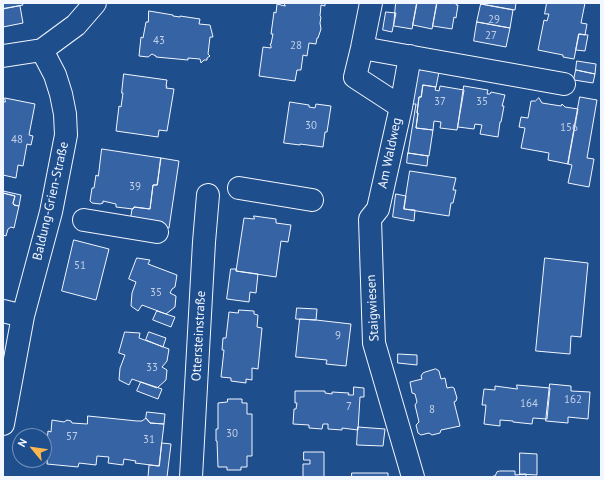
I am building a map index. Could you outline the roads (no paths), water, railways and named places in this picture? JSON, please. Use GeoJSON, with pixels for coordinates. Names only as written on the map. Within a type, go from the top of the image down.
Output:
{"type":"FeatureCollection","features":[{"type":"Feature","properties":{"kind":"street"},"geometry":{"type":"LineString","coordinates":[[3,56],[42,50],[76,25],[95,3]]}},
{"type":"Feature","properties":{"kind":"street","name":"Am Waldweg"},"geometry":{"type":"LineString","coordinates":[[371,3],[355,76],[401,107],[378,209]]}},
{"type":"Feature","properties":{"kind":"street"},"geometry":{"type":"LineString","coordinates":[[362,48],[564,84]]}},
{"type":"Feature","properties":{"kind":"street","name":"Baldung-Grien-Straße"},"geometry":{"type":"LineString","coordinates":[[3,424],[13,313],[51,212],[66,135],[65,114],[61,94],[55,75],[42,50]]}},
{"type":"Feature","properties":{"kind":"street"},"geometry":{"type":"LineString","coordinates":[[401,107],[410,56]]}},
{"type":"Feature","properties":{"kind":"street"},"geometry":{"type":"LineString","coordinates":[[239,188],[312,200]]}},
{"type":"Feature","properties":{"kind":"street","name":"Ottersteinstraße"},"geometry":{"type":"LineString","coordinates":[[191,477],[208,194]]}},
{"type":"Feature","properties":{"kind":"street","name":"Staigwiesen"},"geometry":{"type":"LineString","coordinates":[[378,209],[370,219],[374,343],[413,477]]}},
{"type":"Feature","properties":{"kind":"street"},"geometry":{"type":"LineString","coordinates":[[84,220],[157,232]]}}]}
